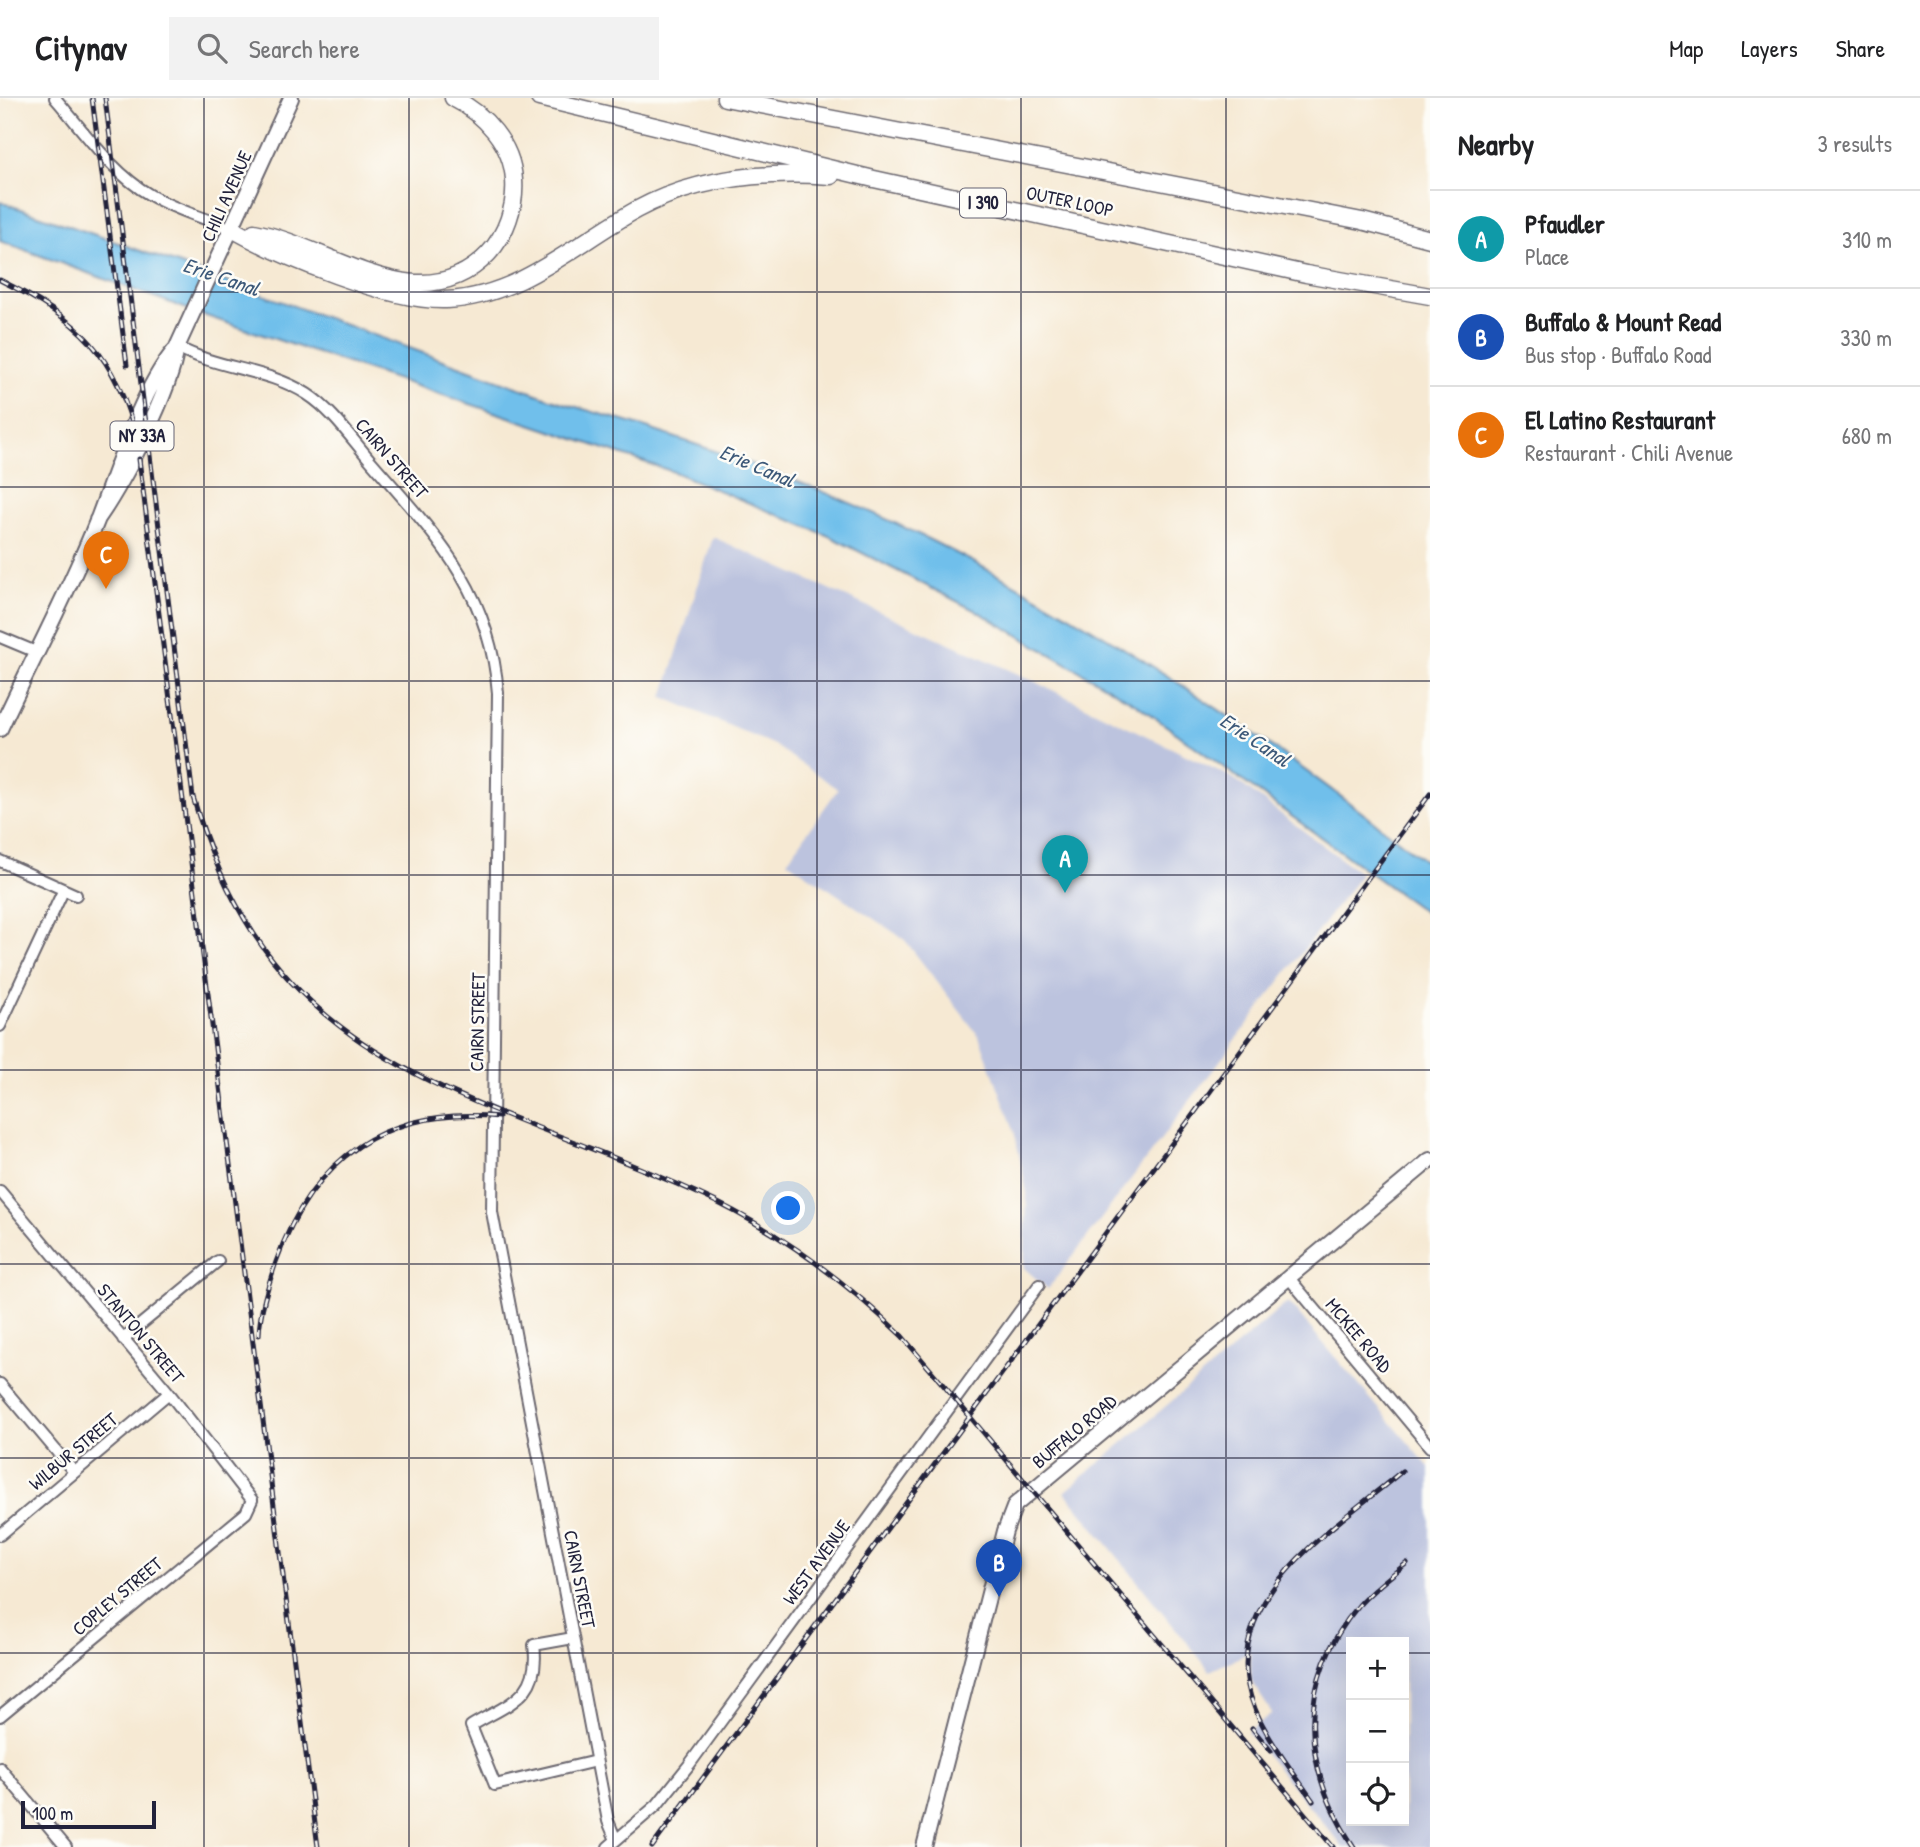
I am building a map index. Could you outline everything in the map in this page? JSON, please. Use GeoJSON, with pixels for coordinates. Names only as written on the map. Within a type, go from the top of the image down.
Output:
{"type":"FeatureCollection","features":[{"type":"Feature","properties":{"kind":"highway"},"geometry":{"type":"LineString","coordinates":[[232,229],[264,234],[403,283],[443,281],[472,267],[494,248],[505,227],[513,203],[513,171],[501,140],[492,128],[478,114],[453,98]]}},
{"type":"Feature","properties":{"kind":"highway","name":"OUTER LOOP"},"geometry":{"type":"LineString","coordinates":[[539,98],[874,179],[1306,274],[1430,296]]}},
{"type":"Feature","properties":{"kind":"highway","name":"OUTER LOOP"},"geometry":{"type":"LineString","coordinates":[[724,98],[1362,221],[1430,239]]}},
{"type":"Feature","properties":{"kind":"highway"},"geometry":{"type":"LineString","coordinates":[[783,98],[894,129]]}},
{"type":"Feature","properties":{"kind":"highway"},"geometry":{"type":"LineString","coordinates":[[232,229],[258,244],[379,289],[445,300],[484,294],[524,279],[637,209],[703,184],[774,173],[874,179]]}},
{"type":"Feature","properties":{"kind":"main road","name":"CHILI AVENUE"},"geometry":{"type":"LineString","coordinates":[[0,730],[97,520],[136,450],[170,375],[177,347],[291,98]]}},
{"type":"Feature","properties":{"kind":"main road","name":"BUFFALO ROAD"},"geometry":{"type":"LineString","coordinates":[[924,1847],[1005,1531],[1016,1505],[1430,1160]]}},
{"type":"Feature","properties":{"kind":"street"},"geometry":{"type":"LineString","coordinates":[[55,98],[113,163],[142,190],[170,205],[232,229]]}},
{"type":"Feature","properties":{"kind":"street","name":"CAIRN STREET"},"geometry":{"type":"LineString","coordinates":[[177,347],[285,383],[321,405],[439,540],[466,580],[485,627],[498,693],[492,1212],[612,1844]]}},
{"type":"Feature","properties":{"kind":"street"},"geometry":{"type":"LineString","coordinates":[[0,637],[36,652]]}},
{"type":"Feature","properties":{"kind":"street"},"geometry":{"type":"LineString","coordinates":[[0,861],[76,895]]}},
{"type":"Feature","properties":{"kind":"street"},"geometry":{"type":"LineString","coordinates":[[0,1026],[63,891]]}},
{"type":"Feature","properties":{"kind":"street","name":"STANTON STREET"},"geometry":{"type":"LineString","coordinates":[[0,1191],[169,1393],[252,1500]]}},
{"type":"Feature","properties":{"kind":"street"},"geometry":{"type":"LineString","coordinates":[[123,1339],[218,1261]]}},
{"type":"Feature","properties":{"kind":"street","name":"MCKEE ROAD"},"geometry":{"type":"LineString","coordinates":[[1289,1278],[1430,1447]]}},
{"type":"Feature","properties":{"kind":"street","name":"WEST AVENUE"},"geometry":{"type":"LineString","coordinates":[[612,1844],[657,1805],[682,1773],[1038,1285]]}},
{"type":"Feature","properties":{"kind":"street"},"geometry":{"type":"LineString","coordinates":[[0,1384],[74,1472]]}},
{"type":"Feature","properties":{"kind":"street","name":"WILBUR STREET"},"geometry":{"type":"LineString","coordinates":[[0,1535],[169,1393]]}},
{"type":"Feature","properties":{"kind":"street","name":"COPLEY STREET"},"geometry":{"type":"LineString","coordinates":[[0,1716],[246,1513],[252,1500]]}},
{"type":"Feature","properties":{"kind":"street"},"geometry":{"type":"LineString","coordinates":[[573,1637],[534,1645],[536,1671],[530,1687],[517,1699],[471,1726],[495,1785],[596,1761]]}},
{"type":"Feature","properties":{"kind":"street"},"geometry":{"type":"LineString","coordinates":[[0,1768],[66,1847]]}},
{"type":"Feature","properties":{"kind":"shaded area"},"geometry":{"type":"Polygon","coordinates":[[[713,537],[1038,683],[1233,778],[1361,874],[1048,1289],[1024,1268],[1027,1193],[1014,1130],[979,1036],[904,939],[787,861],[838,789],[774,745],[663,697],[713,537]]]}},
{"type":"Feature","properties":{"kind":"shaded area"},"geometry":{"type":"Polygon","coordinates":[[[1288,1302],[1430,1468],[1430,1847],[1343,1847],[1247,1732],[1272,1713],[1251,1681],[1250,1652],[1210,1671],[1065,1492],[1288,1302]]]}},
{"type":"Feature","properties":{"kind":"water","name":"Erie Canal"},"geometry":{"type":"Polygon","coordinates":[[[0,202],[548,398],[757,466],[857,506],[922,536],[1056,607],[1121,646],[1248,729],[1309,773],[1430,865],[1430,916],[1136,704],[982,614],[829,536],[674,472],[212,318],[0,241],[0,202]]]}},
{"type":"Feature","properties":{"kind":"railway"},"geometry":{"type":"LineString","coordinates":[[92,98],[127,365]]}},
{"type":"Feature","properties":{"kind":"railway"},"geometry":{"type":"LineString","coordinates":[[105,98],[193,797],[228,889],[273,961],[327,1016],[388,1059],[457,1094],[611,1156],[724,1206],[805,1255],[879,1314],[902,1336],[1333,1847]]}},
{"type":"Feature","properties":{"kind":"railway"},"geometry":{"type":"LineString","coordinates":[[0,280],[52,309],[90,343],[118,385],[129,411],[137,442]]}},
{"type":"Feature","properties":{"kind":"railway"},"geometry":{"type":"LineString","coordinates":[[139,459],[318,1847]]}},
{"type":"Feature","properties":{"kind":"railway"},"geometry":{"type":"LineString","coordinates":[[652,1847],[1430,794]]}},
{"type":"Feature","properties":{"kind":"railway"},"geometry":{"type":"LineString","coordinates":[[259,1335],[267,1289],[292,1225],[311,1194],[333,1167],[359,1146],[389,1130],[422,1120],[459,1116],[499,1117]]}},
{"type":"Feature","properties":{"kind":"railway"},"geometry":{"type":"LineString","coordinates":[[1313,1801],[1258,1716],[1248,1686],[1247,1651],[1256,1619],[1272,1590],[1295,1562],[1321,1537],[1402,1471]]}},
{"type":"Feature","properties":{"kind":"railway"},"geometry":{"type":"LineString","coordinates":[[1354,1847],[1336,1817],[1323,1787],[1315,1756],[1315,1694],[1324,1664],[1338,1634],[1364,1599],[1407,1563]]}},
{"type":"Feature","properties":{"kind":"railway"},"geometry":{"type":"LineString","coordinates":[[1252,1728],[1271,1751]]}},
{"type":"Feature","properties":{"kind":"place","name":"El Latino Restaurant"},"geometry":{"type":"Point","coordinates":[106,589]}},
{"type":"Feature","properties":{"kind":"place","name":"Pfaudler"},"geometry":{"type":"Point","coordinates":[1065,893]}},
{"type":"Feature","properties":{"kind":"place","name":"Buffalo & Mount Read"},"geometry":{"type":"Point","coordinates":[999,1597]}}]}
